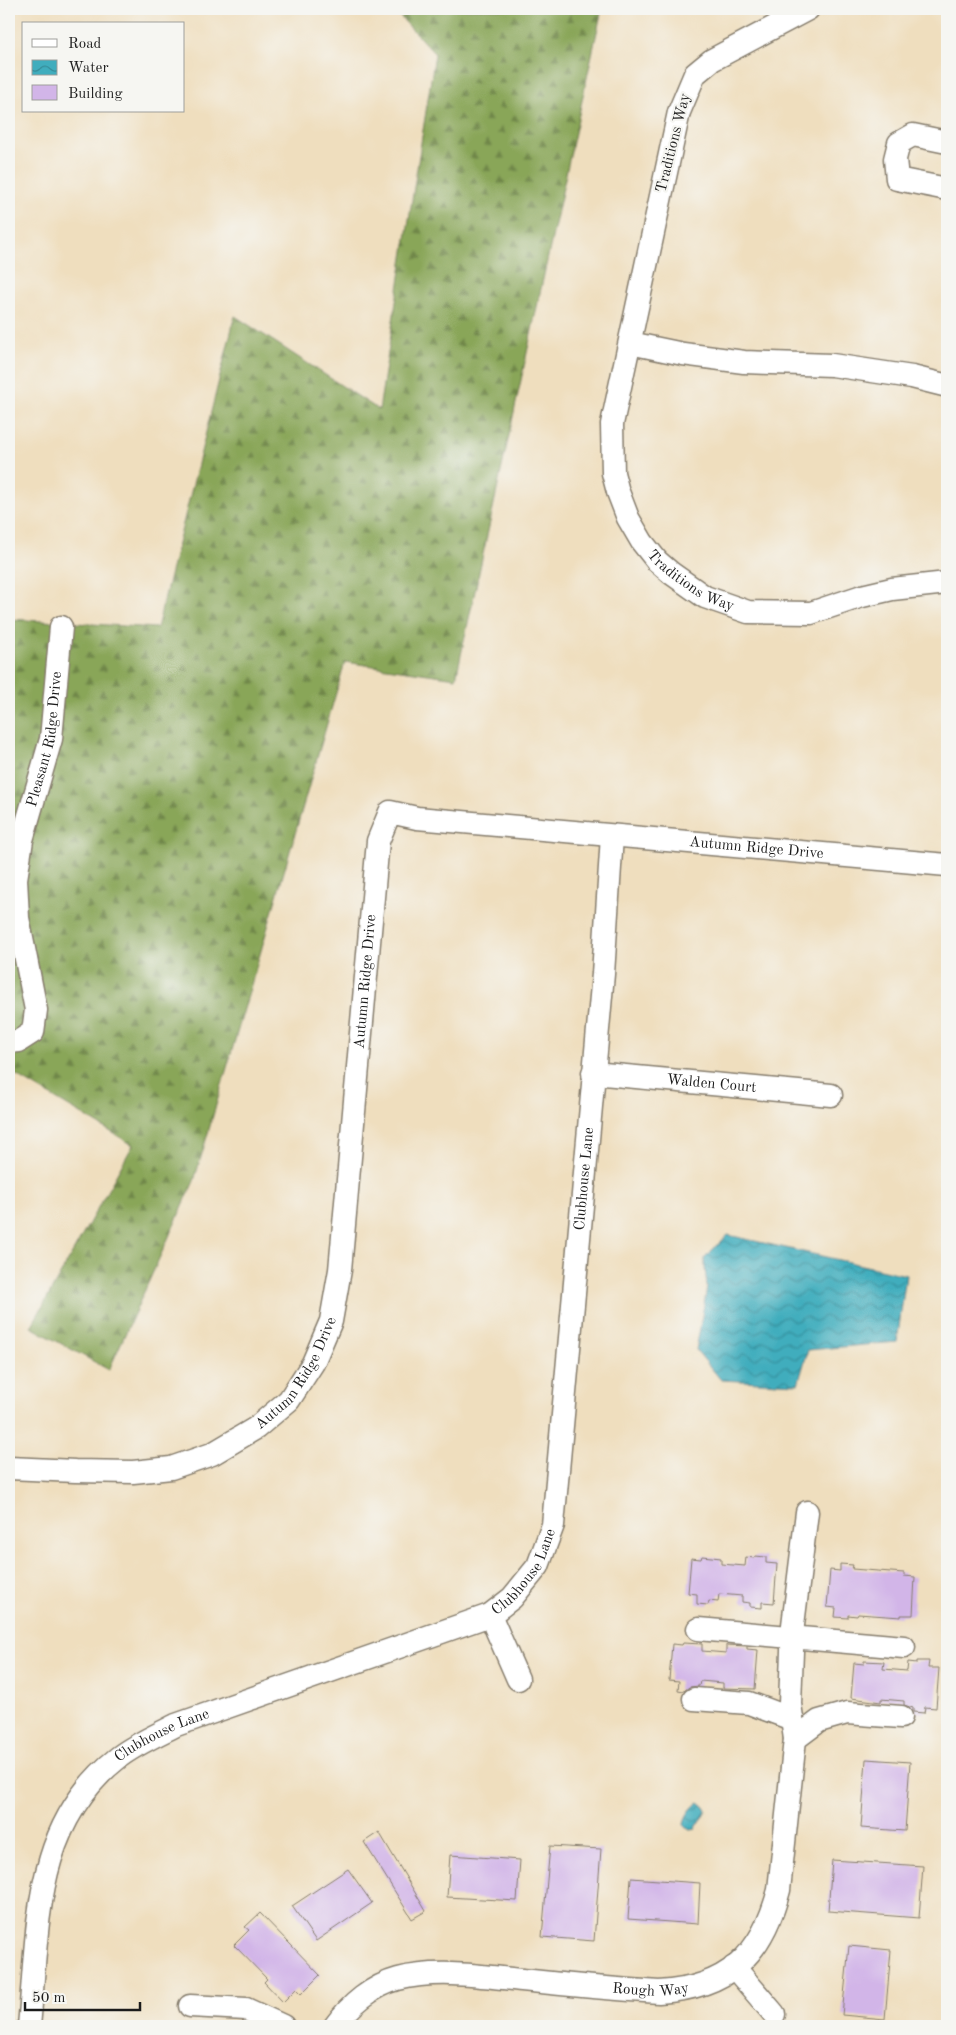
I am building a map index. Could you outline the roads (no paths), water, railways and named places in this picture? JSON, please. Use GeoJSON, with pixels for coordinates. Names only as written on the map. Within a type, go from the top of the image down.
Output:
{"type":"FeatureCollection","features":[{"type":"Feature","properties":{"kind":"street","name":"Traditions Way"},"geometry":{"type":"LineString","coordinates":[[808,9],[712,60],[695,74],[686,93],[679,112],[612,424],[613,473],[628,518],[642,542],[657,561],[705,597],[726,606],[748,612],[811,613],[862,596],[892,589],[947,583]]}},
{"type":"Feature","properties":{"kind":"street"},"geometry":{"type":"LineString","coordinates":[[947,142],[913,135],[899,143],[895,159],[897,179],[947,189]]}},
{"type":"Feature","properties":{"kind":"street"},"geometry":{"type":"LineString","coordinates":[[630,342],[683,354],[744,362],[832,365],[947,384]]}},
{"type":"Feature","properties":{"kind":"street","name":"Pleasant Ridge Drive"},"geometry":{"type":"LineString","coordinates":[[9,1042],[19,1041],[32,1032],[36,1010],[18,918],[16,879],[22,840],[52,739],[61,627]]}},
{"type":"Feature","properties":{"kind":"street","name":"Autumn Ridge Drive"},"geometry":{"type":"LineString","coordinates":[[9,1468],[75,1472],[133,1472],[171,1468],[212,1454],[256,1428],[289,1400],[313,1363],[331,1321],[340,1270],[378,841],[390,812],[417,818],[947,865]]}},
{"type":"Feature","properties":{"kind":"street","name":"Clubhouse Lane"},"geometry":{"type":"LineString","coordinates":[[29,2026],[42,1893],[53,1848],[73,1807],[94,1780],[120,1757],[149,1738],[176,1725],[490,1615],[512,1598],[538,1566],[553,1526],[603,974],[612,836]]}},
{"type":"Feature","properties":{"kind":"street","name":"Walden Court"},"geometry":{"type":"LineString","coordinates":[[593,1073],[831,1095]]}},
{"type":"Feature","properties":{"kind":"street","name":"Rough Way"},"geometry":{"type":"LineString","coordinates":[[335,2026],[348,2010],[365,1995],[396,1980],[418,1975],[490,1977],[659,1992],[682,1990],[704,1984],[724,1974],[742,1960],[761,1938],[775,1905],[779,1890],[794,1729],[790,1704],[792,1638],[807,1512]]}},
{"type":"Feature","properties":{"kind":"street"},"geometry":{"type":"LineString","coordinates":[[490,1615],[518,1679]]}},
{"type":"Feature","properties":{"kind":"street"},"geometry":{"type":"LineString","coordinates":[[698,1629],[904,1647]]}},
{"type":"Feature","properties":{"kind":"street"},"geometry":{"type":"LineString","coordinates":[[694,1699],[750,1703],[794,1729],[847,1713],[901,1718]]}},
{"type":"Feature","properties":{"kind":"street"},"geometry":{"type":"LineString","coordinates":[[734,1967],[774,2014]]}},
{"type":"Feature","properties":{"kind":"street"},"geometry":{"type":"LineString","coordinates":[[190,2006],[246,2009],[283,2026]]}},
{"type":"Feature","properties":{"kind":"water"},"geometry":{"type":"Polygon","coordinates":[[[728,1235],[906,1275],[897,1342],[808,1350],[798,1384],[721,1380],[696,1350],[707,1287],[704,1258],[728,1235]]]}},
{"type":"Feature","properties":{"kind":"water"},"geometry":{"type":"Polygon","coordinates":[[[699,1802],[706,1810],[696,1828],[691,1829],[684,1825],[684,1822],[689,1812],[699,1802]]]}}]}
